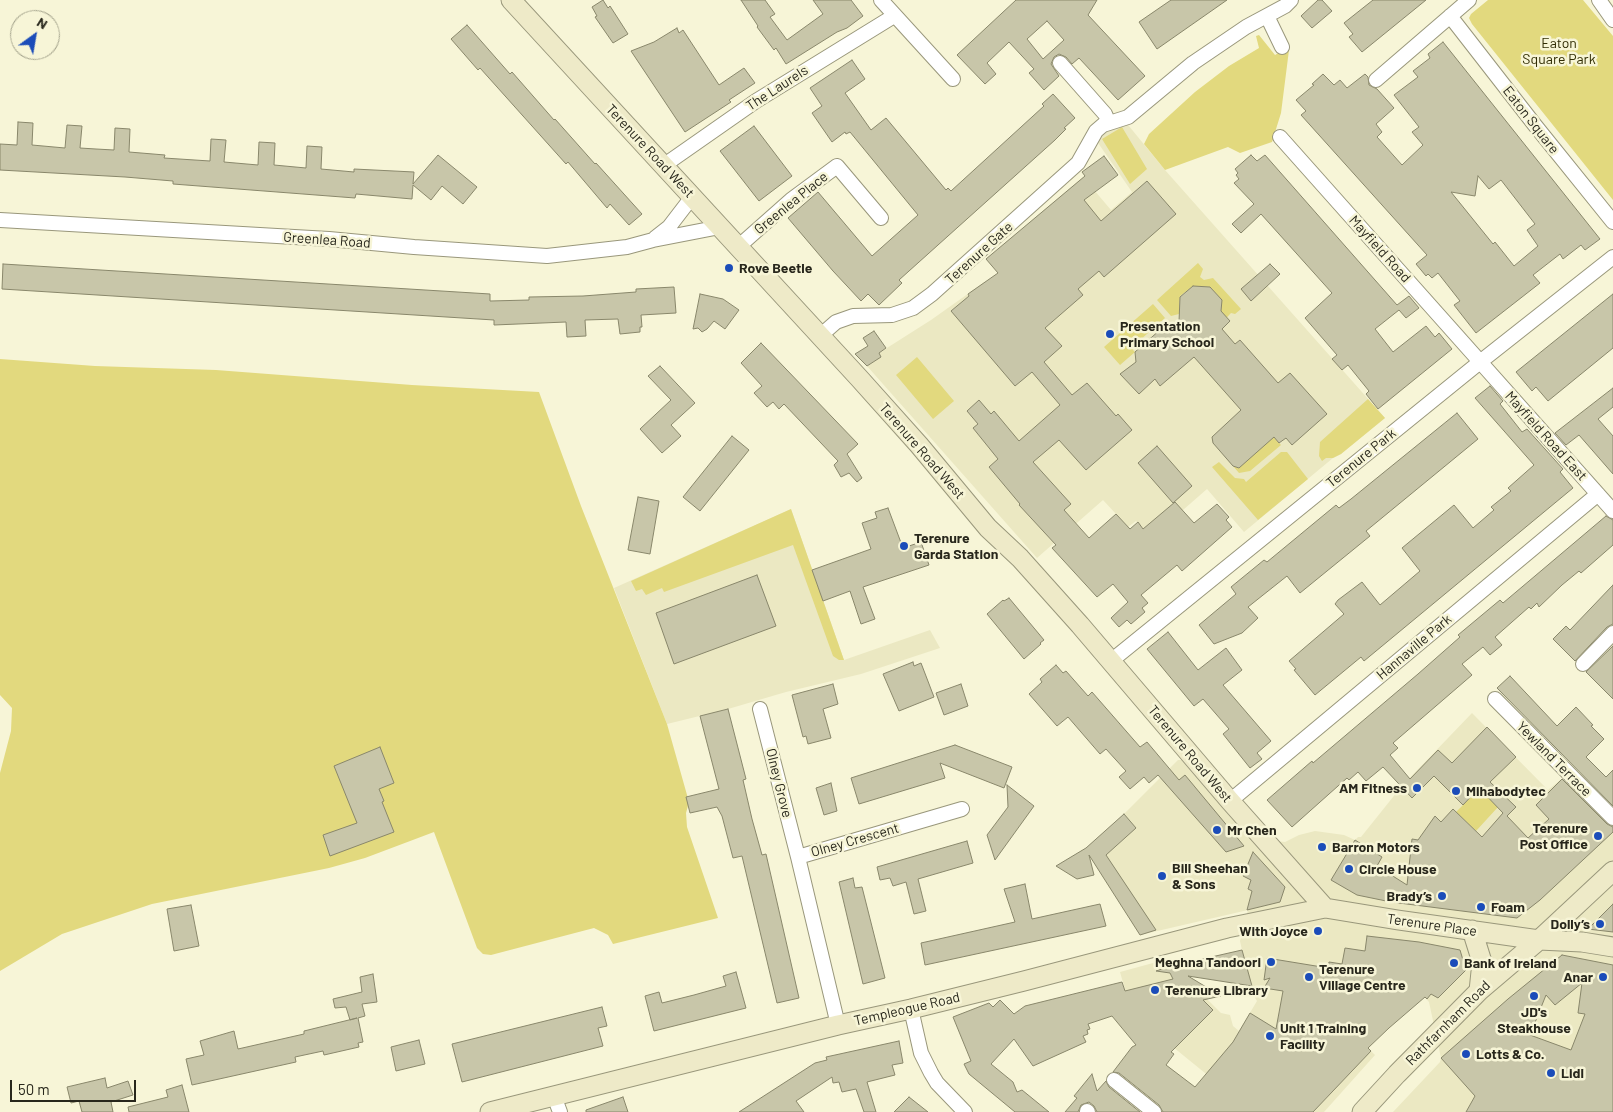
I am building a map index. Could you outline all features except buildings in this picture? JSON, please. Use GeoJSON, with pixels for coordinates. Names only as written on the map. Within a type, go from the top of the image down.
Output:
{"type":"FeatureCollection","features":[{"type":"Feature","properties":{"kind":"main road","name":"Terenure Road West"},"geometry":{"type":"LineString","coordinates":[[511,0],[919,445],[988,528],[1023,562],[1325,908]]}},
{"type":"Feature","properties":{"kind":"main road","name":"Rathfarnham Road"},"geometry":{"type":"LineString","coordinates":[[1364,1112],[1397,1074],[1479,991],[1539,940],[1613,871]]}},
{"type":"Feature","properties":{"kind":"main road","name":"Terenure Place"},"geometry":{"type":"LineString","coordinates":[[1325,908],[1539,940],[1582,942],[1613,947]]}},
{"type":"Feature","properties":{"kind":"main road","name":"Templeogue Road"},"geometry":{"type":"LineString","coordinates":[[490,1112],[557,1104],[838,1025],[911,1009],[1227,928],[1325,908]]}},
{"type":"Feature","properties":{"kind":"main road"},"geometry":{"type":"LineString","coordinates":[[1472,930],[1482,962],[1479,991]]}},
{"type":"Feature","properties":{"kind":"street"},"geometry":{"type":"LineString","coordinates":[[881,0],[953,79]]}},
{"type":"Feature","properties":{"kind":"street","name":"Terenure Gate"},"geometry":{"type":"LineString","coordinates":[[820,336],[836,322],[853,316],[892,315],[913,308],[932,294],[1078,163],[1096,131],[1103,125],[1128,117],[1192,63],[1246,27],[1285,6],[1291,0]]}},
{"type":"Feature","properties":{"kind":"street"},"geometry":{"type":"LineString","coordinates":[[1376,80],[1469,0]]}},
{"type":"Feature","properties":{"kind":"street"},"geometry":{"type":"LineString","coordinates":[[1599,0],[1613,20]]}},
{"type":"Feature","properties":{"kind":"street","name":"The Laurels"},"geometry":{"type":"LineString","coordinates":[[663,166],[756,100],[894,16]]}},
{"type":"Feature","properties":{"kind":"street"},"geometry":{"type":"LineString","coordinates":[[1267,16],[1282,47]]}},
{"type":"Feature","properties":{"kind":"street","name":"Eaton Square"},"geometry":{"type":"LineString","coordinates":[[1450,16],[1613,222]]}},
{"type":"Feature","properties":{"kind":"street"},"geometry":{"type":"LineString","coordinates":[[1060,63],[1105,114],[1109,123]]}},
{"type":"Feature","properties":{"kind":"street","name":"Mayfield Road"},"geometry":{"type":"LineString","coordinates":[[1280,137],[1480,362]]}},
{"type":"Feature","properties":{"kind":"street","name":"Greenlea Place"},"geometry":{"type":"LineString","coordinates":[[738,247],[791,200],[837,166],[881,218]]}},
{"type":"Feature","properties":{"kind":"street","name":"Greenlea Road"},"geometry":{"type":"LineString","coordinates":[[652,240],[668,227],[692,197]]}},
{"type":"Feature","properties":{"kind":"street","name":"Greenlea Road"},"geometry":{"type":"LineString","coordinates":[[0,220],[329,239],[547,256],[627,247],[652,240],[720,227]]}},
{"type":"Feature","properties":{"kind":"street","name":"Terenure Park"},"geometry":{"type":"LineString","coordinates":[[1110,661],[1613,257]]}},
{"type":"Feature","properties":{"kind":"street","name":"Mayfield Road East"},"geometry":{"type":"LineString","coordinates":[[1480,362],[1613,511]]}},
{"type":"Feature","properties":{"kind":"street","name":"Hannaville Park"},"geometry":{"type":"LineString","coordinates":[[1230,801],[1598,494]]}},
{"type":"Feature","properties":{"kind":"street"},"geometry":{"type":"LineString","coordinates":[[1583,664],[1613,633]]}},
{"type":"Feature","properties":{"kind":"street","name":"Yewland Terrace"},"geometry":{"type":"LineString","coordinates":[[1495,699],[1613,818]]}},
{"type":"Feature","properties":{"kind":"street","name":"Olney Grove"},"geometry":{"type":"LineString","coordinates":[[760,710],[798,857]]}},
{"type":"Feature","properties":{"kind":"street","name":"Olney Crescent"},"geometry":{"type":"LineString","coordinates":[[838,1025],[798,857],[962,809]]}},
{"type":"Feature","properties":{"kind":"street"},"geometry":{"type":"LineString","coordinates":[[911,1009],[921,1053],[931,1073],[937,1083],[965,1112]]}},
{"type":"Feature","properties":{"kind":"street"},"geometry":{"type":"LineString","coordinates":[[1114,1080],[1154,1112]]}},
{"type":"Feature","properties":{"kind":"shaded area","name":"Presentation Primary School"},"geometry":{"type":"Polygon","coordinates":[[[1124,120],[1165,170],[1385,418],[1341,454],[1333,458],[1244,532],[1207,489],[1151,538],[1136,521],[1128,527],[1103,500],[1037,558],[867,366],[881,357],[879,353],[931,320],[986,281],[991,282],[999,274],[986,259],[1083,177],[1111,210],[1132,192],[1096,140],[1124,120]]]}},
{"type":"Feature","properties":{"kind":"shaded area"},"geometry":{"type":"Polygon","coordinates":[[[791,509],[844,660],[930,630],[940,648],[861,674],[667,724],[614,588],[791,509]]]}},
{"type":"Feature","properties":{"kind":"shaded area"},"geometry":{"type":"Polygon","coordinates":[[[1472,713],[1548,790],[1560,780],[1568,780],[1613,824],[1613,1112],[1393,1112],[1440,1062],[1441,1058],[1429,1002],[1406,976],[1342,1023],[1375,1055],[1324,1112],[1243,1112],[1221,1086],[1173,1047],[1126,993],[1120,972],[1164,960],[1176,985],[1207,999],[1221,1013],[1230,1015],[1233,1026],[1239,1031],[1257,1001],[1251,991],[1240,941],[1248,910],[1140,935],[1086,848],[1124,814],[1178,760],[1182,760],[1249,838],[1285,842],[1299,835],[1315,831],[1344,835],[1355,840],[1361,837],[1401,787],[1472,713]]]}},
{"type":"Feature","properties":{"kind":"green space","name":"Eaton Square Park"},"geometry":{"type":"Polygon","coordinates":[[[1488,0],[1583,0],[1613,36],[1613,200],[1472,24],[1469,18],[1471,14],[1488,0]]]}},
{"type":"Feature","properties":{"kind":"green space"},"geometry":{"type":"Polygon","coordinates":[[[1259,35],[1275,55],[1287,48],[1289,50],[1281,113],[1272,142],[1240,153],[1228,147],[1165,170],[1144,144],[1149,134],[1195,92],[1229,66],[1259,48],[1256,36],[1259,35]]]}},
{"type":"Feature","properties":{"kind":"green space"},"geometry":{"type":"Polygon","coordinates":[[[1122,127],[1147,169],[1130,184],[1102,139],[1122,127]]]}},
{"type":"Feature","properties":{"kind":"green space"},"geometry":{"type":"Polygon","coordinates":[[[1198,263],[1203,269],[1200,277],[1204,280],[1213,278],[1241,309],[1235,314],[1231,313],[1216,329],[1222,300],[1210,287],[1193,286],[1180,296],[1179,314],[1171,316],[1157,300],[1198,263]]]}},
{"type":"Feature","properties":{"kind":"green space"},"geometry":{"type":"Polygon","coordinates":[[[1153,304],[1165,318],[1131,348],[1135,352],[1120,365],[1104,347],[1153,304]]]}},
{"type":"Feature","properties":{"kind":"green space"},"geometry":{"type":"Polygon","coordinates":[[[917,357],[954,401],[933,419],[896,375],[917,357]]]}},
{"type":"Feature","properties":{"kind":"green space"},"geometry":{"type":"Polygon","coordinates":[[[0,359],[95,366],[216,370],[412,385],[539,392],[581,506],[667,724],[689,802],[686,813],[687,827],[718,918],[613,944],[608,935],[594,928],[491,955],[483,954],[477,948],[434,832],[365,858],[329,868],[152,904],[62,934],[0,971],[0,773],[11,731],[12,708],[0,695],[0,359]]]}},
{"type":"Feature","properties":{"kind":"green space"},"geometry":{"type":"Polygon","coordinates":[[[1368,399],[1385,418],[1341,454],[1322,461],[1319,456],[1320,442],[1368,399]]]}},
{"type":"Feature","properties":{"kind":"green space"},"geometry":{"type":"Polygon","coordinates":[[[1269,432],[1281,445],[1250,471],[1239,473],[1233,466],[1239,468],[1269,432]]]}},
{"type":"Feature","properties":{"kind":"green space"},"geometry":{"type":"Polygon","coordinates":[[[1281,452],[1287,452],[1308,479],[1258,520],[1212,467],[1219,462],[1235,478],[1244,479],[1246,482],[1281,452]]]}},
{"type":"Feature","properties":{"kind":"green space"},"geometry":{"type":"Polygon","coordinates":[[[791,509],[844,660],[839,660],[833,656],[793,545],[664,592],[662,588],[646,595],[642,589],[636,591],[631,581],[791,509]]]}},
{"type":"Feature","properties":{"kind":"green space"},"geometry":{"type":"Polygon","coordinates":[[[1479,789],[1498,807],[1476,831],[1456,812],[1479,789]]]}},
{"type":"Feature","properties":{"kind":"place","name":"Rove Beetle"},"geometry":{"type":"Point","coordinates":[729,268]}},
{"type":"Feature","properties":{"kind":"place","name":"Presentation Primary School"},"geometry":{"type":"Point","coordinates":[1110,334]}},
{"type":"Feature","properties":{"kind":"place","name":"Terenure Garda Station"},"geometry":{"type":"Point","coordinates":[904,546]}},
{"type":"Feature","properties":{"kind":"place","name":"AM Fitness"},"geometry":{"type":"Point","coordinates":[1417,788]}},
{"type":"Feature","properties":{"kind":"place","name":"Mihabodytec"},"geometry":{"type":"Point","coordinates":[1456,791]}},
{"type":"Feature","properties":{"kind":"place","name":"Mr Chen"},"geometry":{"type":"Point","coordinates":[1217,830]}},
{"type":"Feature","properties":{"kind":"place","name":"Terenure Post Office"},"geometry":{"type":"Point","coordinates":[1598,836]}},
{"type":"Feature","properties":{"kind":"place","name":"Barron Motors"},"geometry":{"type":"Point","coordinates":[1322,847]}},
{"type":"Feature","properties":{"kind":"place","name":"Circle House"},"geometry":{"type":"Point","coordinates":[1349,869]}},
{"type":"Feature","properties":{"kind":"place","name":"Bill Sheehan & Sons"},"geometry":{"type":"Point","coordinates":[1162,876]}},
{"type":"Feature","properties":{"kind":"place","name":"Brady’s"},"geometry":{"type":"Point","coordinates":[1442,896]}},
{"type":"Feature","properties":{"kind":"place","name":"Foam"},"geometry":{"type":"Point","coordinates":[1481,907]}},
{"type":"Feature","properties":{"kind":"place","name":"Dolly’s"},"geometry":{"type":"Point","coordinates":[1600,924]}},
{"type":"Feature","properties":{"kind":"place","name":"With Joyce"},"geometry":{"type":"Point","coordinates":[1318,931]}},
{"type":"Feature","properties":{"kind":"place","name":"Meghna Tandoori"},"geometry":{"type":"Point","coordinates":[1271,962]}},
{"type":"Feature","properties":{"kind":"place","name":"Bank of Ireland"},"geometry":{"type":"Point","coordinates":[1454,963]}},
{"type":"Feature","properties":{"kind":"place","name":"Terenure Village Centre"},"geometry":{"type":"Point","coordinates":[1309,977]}},
{"type":"Feature","properties":{"kind":"place","name":"Anar"},"geometry":{"type":"Point","coordinates":[1603,977]}},
{"type":"Feature","properties":{"kind":"place","name":"Terenure Library"},"geometry":{"type":"Point","coordinates":[1155,990]}},
{"type":"Feature","properties":{"kind":"place","name":"JD's Steakhouse"},"geometry":{"type":"Point","coordinates":[1534,996]}},
{"type":"Feature","properties":{"kind":"place","name":"Unit 1 Training Facility"},"geometry":{"type":"Point","coordinates":[1270,1036]}},
{"type":"Feature","properties":{"kind":"place","name":"Lotts & Co."},"geometry":{"type":"Point","coordinates":[1466,1054]}},
{"type":"Feature","properties":{"kind":"place","name":"Lidl"},"geometry":{"type":"Point","coordinates":[1551,1073]}}]}
